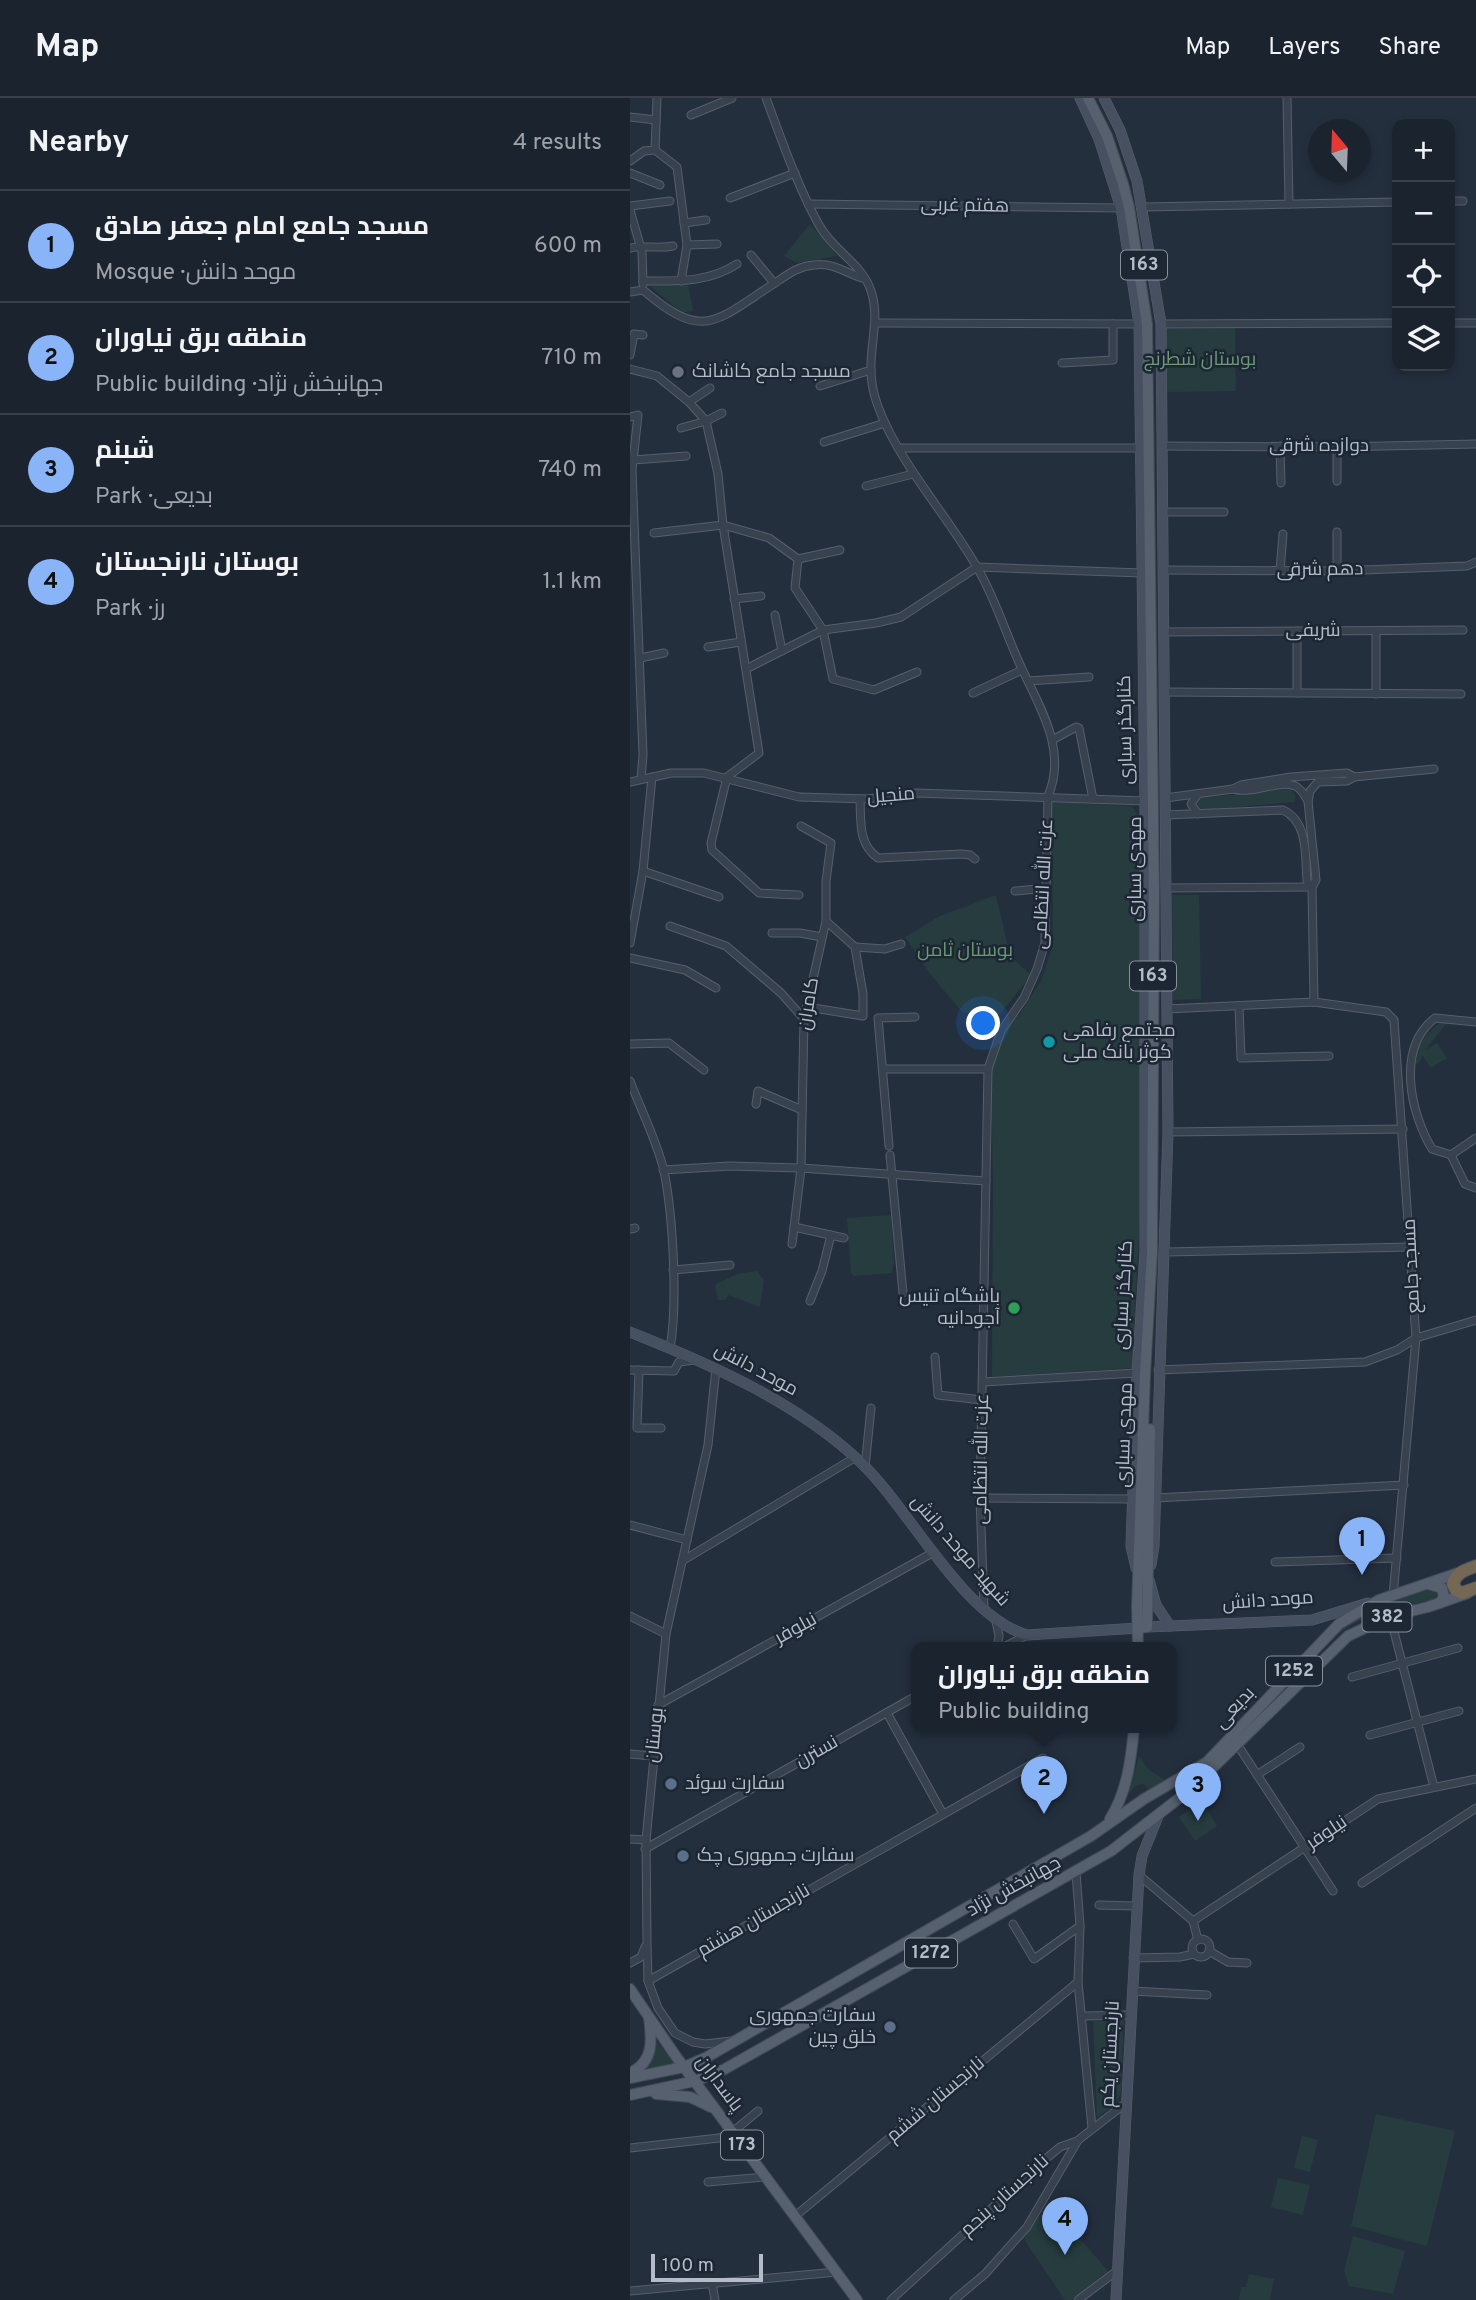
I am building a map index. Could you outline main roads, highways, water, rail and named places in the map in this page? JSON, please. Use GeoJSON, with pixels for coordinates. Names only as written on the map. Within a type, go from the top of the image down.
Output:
{"type":"FeatureCollection","features":[{"type":"Feature","properties":{"kind":"highway","name":"موحد دانش"},"geometry":{"type":"LineString","coordinates":[[1461,1572],[1476,1566]]}},
{"type":"Feature","properties":{"kind":"highway"},"geometry":{"type":"LineString","coordinates":[[1461,1572],[1455,1577],[1454,1587],[1459,1592],[1472,1590]]}},
{"type":"Feature","properties":{"kind":"main road"},"geometry":{"type":"LineString","coordinates":[[1080,98],[1132,207]]}},
{"type":"Feature","properties":{"kind":"main road","name":"مهدی سباری"},"geometry":{"type":"LineString","coordinates":[[1088,98],[1107,136],[1132,207],[1150,324],[1155,799],[1159,816],[1152,1253],[1145,1374],[1144,1579],[1143,1627],[1139,1642]]}},
{"type":"Feature","properties":{"kind":"main road","name":"163"},"geometry":{"type":"LineString","coordinates":[[1096,98],[1113,133],[1132,207]]}},
{"type":"Feature","properties":{"kind":"main road"},"geometry":{"type":"LineString","coordinates":[[1104,98],[1129,154],[1132,207]]}},
{"type":"Feature","properties":{"kind":"main road","name":"کنارگذر سباری"},"geometry":{"type":"LineString","coordinates":[[1144,1579],[1131,1546],[1144,1252],[1155,799],[1164,692],[1162,446],[1150,324]]}},
{"type":"Feature","properties":{"kind":"main road","name":"کنارگذر سباری"},"geometry":{"type":"LineString","coordinates":[[1150,324],[1141,448],[1142,573],[1155,799]]}},
{"type":"Feature","properties":{"kind":"main road","name":"کنارگذر سباری"},"geometry":{"type":"LineString","coordinates":[[1144,1579],[1154,1546],[1158,1370],[1166,1252],[1166,888],[1159,816]]}},
{"type":"Feature","properties":{"kind":"main road","name":"موحد دانش"},"geometry":{"type":"LineString","coordinates":[[630,1332],[716,1368],[797,1413],[856,1457]]}},
{"type":"Feature","properties":{"kind":"main road","name":"شهید موحد دانش"},"geometry":{"type":"LineString","coordinates":[[856,1457],[984,1609],[996,1621],[1011,1630],[1027,1635],[1143,1627]]}},
{"type":"Feature","properties":{"kind":"main road","name":"موحد دانش"},"geometry":{"type":"LineString","coordinates":[[1143,1627],[1312,1620],[1461,1572]]}},
{"type":"Feature","properties":{"kind":"main road"},"geometry":{"type":"LineString","coordinates":[[1144,1579],[1170,1626]]}},
{"type":"Feature","properties":{"kind":"main road"},"geometry":{"type":"LineString","coordinates":[[1428,1584],[1442,1588],[1444,1597],[1440,1603]]}},
{"type":"Feature","properties":{"kind":"main road","name":"382"},"geometry":{"type":"LineString","coordinates":[[1340,1643],[1367,1625],[1440,1603],[1472,1590]]}},
{"type":"Feature","properties":{"kind":"main road","name":"بدیعی"},"geometry":{"type":"LineString","coordinates":[[1105,1826],[1144,1799],[1208,1762],[1332,1630],[1379,1600]]}},
{"type":"Feature","properties":{"kind":"main road","name":"بدیعی"},"geometry":{"type":"LineString","coordinates":[[1159,1814],[1191,1789],[1340,1643]]}},
{"type":"Feature","properties":{"kind":"main road"},"geometry":{"type":"LineString","coordinates":[[1105,1826],[1123,1793],[1133,1733]]}},
{"type":"Feature","properties":{"kind":"main road","name":"جهانبخش نژاد"},"geometry":{"type":"LineString","coordinates":[[643,2093],[695,2081],[723,2070],[1076,1872],[1111,1851],[1159,1814]]}},
{"type":"Feature","properties":{"kind":"main road","name":"نارنجستان یکم"},"geometry":{"type":"LineString","coordinates":[[1116,2300],[1136,1906],[1142,1856],[1159,1814]]}},
{"type":"Feature","properties":{"kind":"main road","name":"جهانبخش نژاد"},"geometry":{"type":"LineString","coordinates":[[630,2078],[684,2067],[739,2040],[1105,1826]]}},
{"type":"Feature","properties":{"kind":"main road"},"geometry":{"type":"LineString","coordinates":[[891,1952],[892,1964],[900,1970]]}},
{"type":"Feature","properties":{"kind":"main road","name":"پاسداران"},"geometry":{"type":"LineString","coordinates":[[630,1989],[684,2067],[858,2300]]}},
{"type":"Feature","properties":{"kind":"main road"},"geometry":{"type":"LineString","coordinates":[[630,2073],[640,2067],[651,2048],[649,2015]]}},
{"type":"Feature","properties":{"kind":"main road"},"geometry":{"type":"LineString","coordinates":[[630,2095],[643,2093],[690,2097],[716,2110]]}},
{"type":"Feature","properties":{"kind":"place","name":"مسجد جامع کاشانک"},"geometry":{"type":"Point","coordinates":[678,372]}},
{"type":"Feature","properties":{"kind":"place","name":"مجتمع رفاهی کوثر بانک ملی"},"geometry":{"type":"Point","coordinates":[1049,1042]}},
{"type":"Feature","properties":{"kind":"place","name":"باشگاه تنیس آجودانیه"},"geometry":{"type":"Point","coordinates":[1014,1308]}},
{"type":"Feature","properties":{"kind":"place","name":"مسجد جامع امام جعفر صادق"},"geometry":{"type":"Point","coordinates":[1362,1575]}},
{"type":"Feature","properties":{"kind":"place","name":"سفارت سوئد"},"geometry":{"type":"Point","coordinates":[671,1784]}},
{"type":"Feature","properties":{"kind":"place","name":"منطقه برق نیاوران"},"geometry":{"type":"Point","coordinates":[1044,1814]}},
{"type":"Feature","properties":{"kind":"place","name":"شبنم"},"geometry":{"type":"Point","coordinates":[1198,1821]}},
{"type":"Feature","properties":{"kind":"place","name":"سفارت جمهوری چک"},"geometry":{"type":"Point","coordinates":[683,1856]}},
{"type":"Feature","properties":{"kind":"place","name":"سفارت جمهوری خلق چین"},"geometry":{"type":"Point","coordinates":[890,2027]}},
{"type":"Feature","properties":{"kind":"place","name":"بوستان نارنجستان"},"geometry":{"type":"Point","coordinates":[1065,2255]}},
{"type":"Feature","properties":{"kind":"park label","name":"بوستان شطرنج"},"geometry":{"type":"Point","coordinates":[1200,360]}},
{"type":"Feature","properties":{"kind":"park label","name":"بوستان ثامن"},"geometry":{"type":"Point","coordinates":[965,951]}}]}
